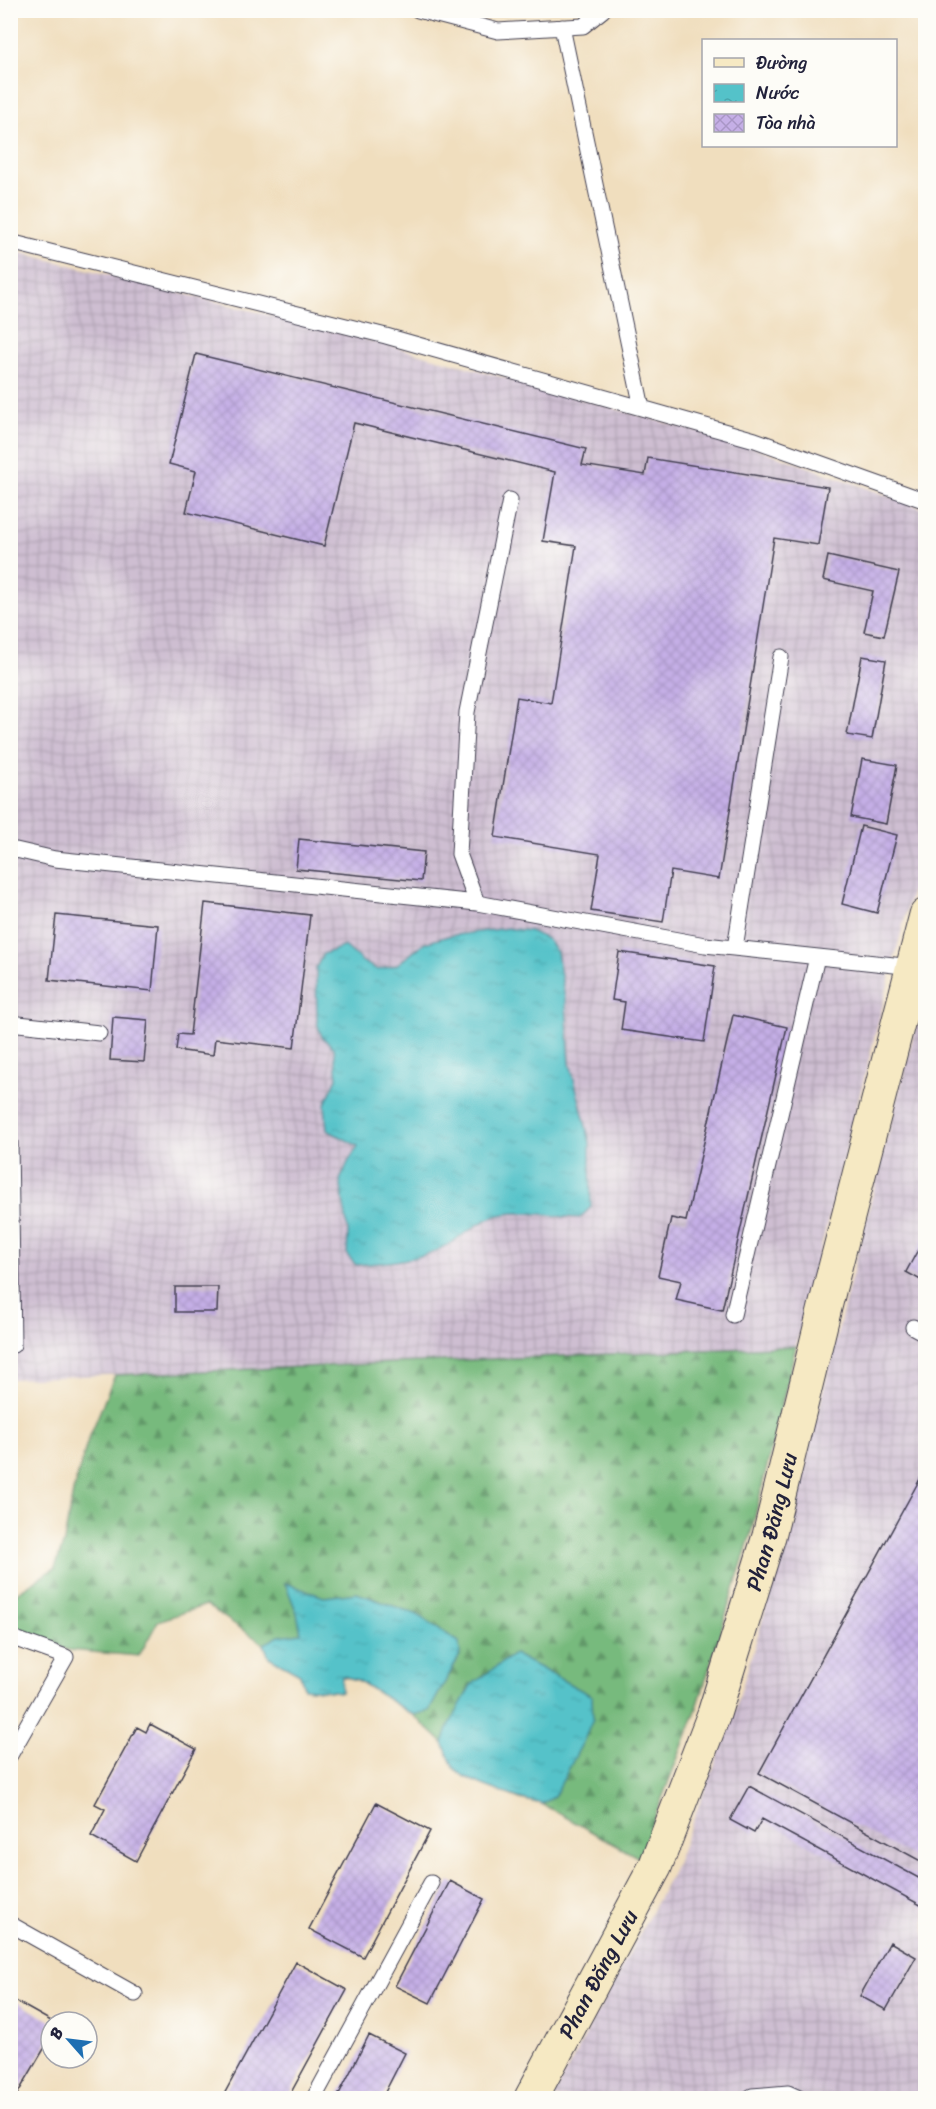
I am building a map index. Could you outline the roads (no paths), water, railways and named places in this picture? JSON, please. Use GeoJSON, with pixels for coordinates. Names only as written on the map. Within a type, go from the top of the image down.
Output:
{"type":"FeatureCollection","features":[{"type":"Feature","properties":{"kind":"street","name":"Phan Đăng Lưu"},"geometry":{"type":"LineString","coordinates":[[531,2098],[655,1867],[714,1714],[769,1536],[830,1287],[926,915]]}},
{"type":"Feature","properties":{"kind":"lane"},"geometry":{"type":"LineString","coordinates":[[417,10],[498,31],[583,26],[603,10]]}},
{"type":"Feature","properties":{"kind":"lane"},"geometry":{"type":"LineString","coordinates":[[562,27],[642,408]]}},
{"type":"Feature","properties":{"kind":"lane"},"geometry":{"type":"LineString","coordinates":[[10,242],[386,336],[642,408],[755,440],[926,501]]}},
{"type":"Feature","properties":{"kind":"lane"},"geometry":{"type":"LineString","coordinates":[[477,903],[459,854],[468,712],[510,500]]}},
{"type":"Feature","properties":{"kind":"lane"},"geometry":{"type":"LineString","coordinates":[[735,948],[781,657]]}},
{"type":"Feature","properties":{"kind":"lane"},"geometry":{"type":"LineString","coordinates":[[10,852],[16,850],[55,859],[477,903],[705,945],[913,967]]}},
{"type":"Feature","properties":{"kind":"lane"},"geometry":{"type":"LineString","coordinates":[[733,1315],[817,957]]}},
{"type":"Feature","properties":{"kind":"lane"},"geometry":{"type":"LineString","coordinates":[[10,1023],[99,1033]]}},
{"type":"Feature","properties":{"kind":"lane"},"geometry":{"type":"LineString","coordinates":[[10,1142],[13,1345]]}},
{"type":"Feature","properties":{"kind":"lane"},"geometry":{"type":"LineString","coordinates":[[10,1637],[66,1657],[10,1755]]}},
{"type":"Feature","properties":{"kind":"lane"},"geometry":{"type":"LineString","coordinates":[[314,2098],[431,1883]]}},
{"type":"Feature","properties":{"kind":"lane"},"geometry":{"type":"LineString","coordinates":[[10,1924],[135,1994]]}},
{"type":"Feature","properties":{"kind":"lane"},"geometry":{"type":"LineString","coordinates":[[749,2098],[788,2093],[799,2098]]}},
{"type":"Feature","properties":{"kind":"water"},"geometry":{"type":"Polygon","coordinates":[[[507,928],[530,931],[547,939],[557,952],[566,1004],[570,1063],[590,1142],[591,1207],[580,1218],[525,1213],[503,1214],[485,1220],[433,1252],[405,1260],[356,1265],[347,1255],[348,1231],[340,1180],[358,1146],[327,1130],[325,1104],[337,1078],[334,1048],[322,1037],[317,1023],[316,968],[323,954],[345,946],[363,962],[378,970],[396,965],[425,943],[448,936],[507,928]]]}},
{"type":"Feature","properties":{"kind":"water"},"geometry":{"type":"Polygon","coordinates":[[[285,1583],[324,1597],[357,1593],[416,1614],[459,1642],[460,1655],[429,1711],[413,1715],[358,1680],[342,1676],[341,1692],[304,1688],[300,1674],[269,1657],[264,1644],[279,1636],[301,1633],[297,1613],[285,1583]]]}},
{"type":"Feature","properties":{"kind":"water"},"geometry":{"type":"Polygon","coordinates":[[[514,1654],[592,1696],[593,1719],[585,1738],[554,1797],[542,1804],[496,1790],[460,1774],[453,1766],[443,1743],[450,1724],[471,1685],[514,1654]]]}}]}
